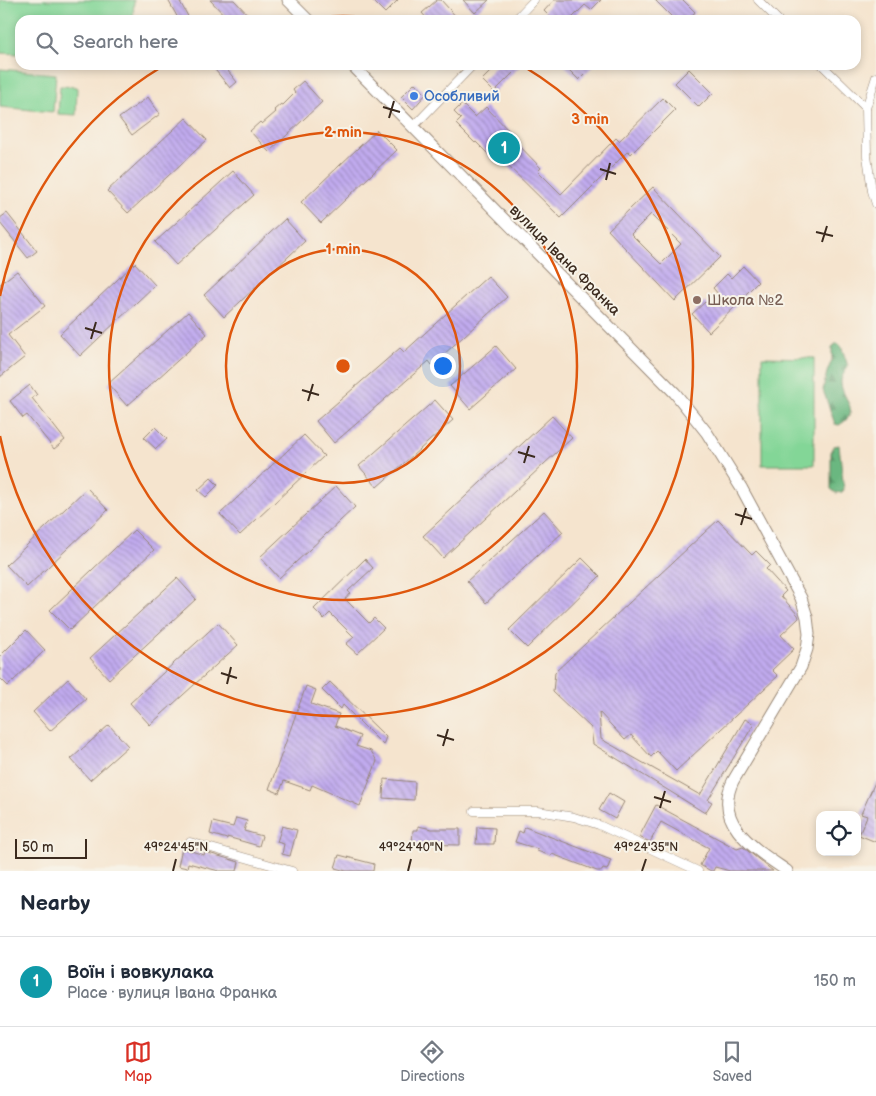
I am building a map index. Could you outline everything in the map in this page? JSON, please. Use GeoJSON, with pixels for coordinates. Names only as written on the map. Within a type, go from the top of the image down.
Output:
{"type":"FeatureCollection","features":[{"type":"Feature","properties":{"kind":"main road"},"geometry":{"type":"LineString","coordinates":[[288,0],[303,15]]}},
{"type":"Feature","properties":{"kind":"main road","name":"вулиця Івана Франка"},"geometry":{"type":"LineString","coordinates":[[357,70],[675,393],[707,433],[742,489],[801,598],[807,617],[808,649],[801,668],[733,781],[727,805],[733,823],[745,839],[787,871]]}},
{"type":"Feature","properties":{"kind":"street"},"geometry":{"type":"LineString","coordinates":[[520,15],[534,0]]}},
{"type":"Feature","properties":{"kind":"street"},"geometry":{"type":"LineString","coordinates":[[758,0],[773,15]]}},
{"type":"Feature","properties":{"kind":"street"},"geometry":{"type":"LineString","coordinates":[[413,127],[468,70]]}},
{"type":"Feature","properties":{"kind":"street"},"geometry":{"type":"LineString","coordinates":[[827,70],[866,108]]}},
{"type":"Feature","properties":{"kind":"street"},"geometry":{"type":"LineString","coordinates":[[876,77],[866,108],[867,156],[872,191],[876,204]]}},
{"type":"Feature","properties":{"kind":"street"},"geometry":{"type":"LineString","coordinates":[[474,811],[538,811],[574,817],[599,825],[698,871]]}},
{"type":"Feature","properties":{"kind":"street"},"geometry":{"type":"LineString","coordinates":[[190,842],[292,871]]}},
{"type":"Feature","properties":{"kind":"green space"},"geometry":{"type":"Polygon","coordinates":[[[0,0],[134,0],[133,15],[15,15],[15,54],[0,53],[0,0]]]}},
{"type":"Feature","properties":{"kind":"green space"},"geometry":{"type":"Polygon","coordinates":[[[0,69],[56,74],[53,112],[0,107],[0,69]]]}},
{"type":"Feature","properties":{"kind":"green space"},"geometry":{"type":"Polygon","coordinates":[[[60,86],[77,87],[76,115],[58,114],[60,86]]]}},
{"type":"Feature","properties":{"kind":"green space"},"geometry":{"type":"Polygon","coordinates":[[[837,343],[841,346],[848,366],[841,381],[850,409],[850,415],[839,425],[835,424],[823,390],[832,360],[832,347],[837,343]]]}},
{"type":"Feature","properties":{"kind":"green space"},"geometry":{"type":"Polygon","coordinates":[[[762,357],[814,358],[814,465],[762,465],[762,357]]]}},
{"type":"Feature","properties":{"kind":"green space"},"geometry":{"type":"Polygon","coordinates":[[[839,445],[844,490],[836,493],[831,489],[831,452],[834,446],[839,445]]]}},
{"type":"Feature","properties":{"kind":"building"},"geometry":{"type":"Polygon","coordinates":[[[168,0],[179,0],[187,15],[176,15],[168,0]]]}},
{"type":"Feature","properties":{"kind":"building"},"geometry":{"type":"Polygon","coordinates":[[[210,0],[234,0],[248,15],[224,15],[210,0]]]}},
{"type":"Feature","properties":{"kind":"building"},"geometry":{"type":"Polygon","coordinates":[[[372,0],[398,0],[385,13],[372,0]]]}},
{"type":"Feature","properties":{"kind":"building"},"geometry":{"type":"Polygon","coordinates":[[[437,0],[441,0],[454,15],[424,15],[422,13],[437,0]]]}},
{"type":"Feature","properties":{"kind":"building"},"geometry":{"type":"Polygon","coordinates":[[[463,0],[489,0],[475,13],[463,0]]]}},
{"type":"Feature","properties":{"kind":"building"},"geometry":{"type":"Polygon","coordinates":[[[554,0],[601,0],[591,10],[585,5],[575,15],[548,15],[544,11],[554,0]]]}},
{"type":"Feature","properties":{"kind":"building"},"geometry":{"type":"Polygon","coordinates":[[[655,0],[683,0],[695,12],[693,15],[670,15],[655,0]]]}},
{"type":"Feature","properties":{"kind":"building"},"geometry":{"type":"Polygon","coordinates":[[[215,70],[227,70],[237,82],[230,88],[215,70]]]}},
{"type":"Feature","properties":{"kind":"building"},"geometry":{"type":"Polygon","coordinates":[[[492,70],[516,70],[494,92],[482,80],[492,70]]]}},
{"type":"Feature","properties":{"kind":"building"},"geometry":{"type":"Polygon","coordinates":[[[569,70],[589,70],[579,80],[569,70]]]}},
{"type":"Feature","properties":{"kind":"building"},"geometry":{"type":"Polygon","coordinates":[[[690,70],[713,93],[699,107],[675,83],[690,70]]]}},
{"type":"Feature","properties":{"kind":"building"},"geometry":{"type":"Polygon","coordinates":[[[303,81],[322,102],[269,152],[250,131],[276,112],[274,110],[281,104],[283,105],[295,93],[293,90],[303,81]]]}},
{"type":"Feature","properties":{"kind":"building"},"geometry":{"type":"Polygon","coordinates":[[[415,83],[426,94],[413,109],[401,97],[415,83]]]}},
{"type":"Feature","properties":{"kind":"building"},"geometry":{"type":"Polygon","coordinates":[[[148,97],[160,114],[132,135],[119,118],[148,97]]]}},
{"type":"Feature","properties":{"kind":"building"},"geometry":{"type":"Polygon","coordinates":[[[663,98],[675,110],[631,154],[628,151],[561,218],[496,154],[492,158],[475,143],[456,124],[461,119],[454,112],[462,104],[475,117],[486,107],[541,168],[538,171],[561,194],[616,138],[619,141],[663,98]]]}},
{"type":"Feature","properties":{"kind":"building"},"geometry":{"type":"Polygon","coordinates":[[[186,118],[207,140],[128,213],[107,191],[186,118]]]}},
{"type":"Feature","properties":{"kind":"building"},"geometry":{"type":"Polygon","coordinates":[[[377,130],[397,150],[321,223],[301,202],[377,130]]]}},
{"type":"Feature","properties":{"kind":"building"},"geometry":{"type":"Polygon","coordinates":[[[233,171],[254,195],[176,265],[155,242],[233,171]]]}},
{"type":"Feature","properties":{"kind":"building"},"geometry":{"type":"Polygon","coordinates":[[[653,187],[720,257],[675,301],[608,230],[653,187]],[[651,214],[631,234],[661,264],[681,244],[651,214]]]}},
{"type":"Feature","properties":{"kind":"building"},"geometry":{"type":"Polygon","coordinates":[[[7,213],[37,251],[28,258],[0,223],[0,218],[7,213]]]}},
{"type":"Feature","properties":{"kind":"building"},"geometry":{"type":"Polygon","coordinates":[[[285,219],[305,241],[224,317],[204,295],[285,219]]]}},
{"type":"Feature","properties":{"kind":"building"},"geometry":{"type":"Polygon","coordinates":[[[135,263],[155,285],[80,356],[60,334],[135,263]]]}},
{"type":"Feature","properties":{"kind":"building"},"geometry":{"type":"Polygon","coordinates":[[[743,266],[758,282],[709,332],[692,314],[705,302],[709,306],[719,295],[713,288],[727,274],[731,278],[743,266]]]}},
{"type":"Feature","properties":{"kind":"building"},"geometry":{"type":"Polygon","coordinates":[[[17,271],[45,306],[8,335],[25,357],[0,377],[0,284],[17,271]]]}},
{"type":"Feature","properties":{"kind":"building"},"geometry":{"type":"Polygon","coordinates":[[[488,276],[507,297],[432,365],[429,361],[334,443],[316,421],[400,348],[404,352],[488,276]]]}},
{"type":"Feature","properties":{"kind":"building"},"geometry":{"type":"Polygon","coordinates":[[[188,312],[207,334],[127,406],[108,384],[188,312]]]}},
{"type":"Feature","properties":{"kind":"building"},"geometry":{"type":"Polygon","coordinates":[[[496,346],[516,369],[470,409],[450,386],[496,346]]]}},
{"type":"Feature","properties":{"kind":"building"},"geometry":{"type":"Polygon","coordinates":[[[30,385],[37,395],[32,398],[65,440],[54,449],[27,415],[23,418],[10,401],[30,385]]]}},
{"type":"Feature","properties":{"kind":"building"},"geometry":{"type":"Polygon","coordinates":[[[435,400],[453,420],[377,487],[359,466],[435,400]]]}},
{"type":"Feature","properties":{"kind":"building"},"geometry":{"type":"Polygon","coordinates":[[[552,416],[572,438],[443,558],[423,536],[552,416]]]}},
{"type":"Feature","properties":{"kind":"building"},"geometry":{"type":"Polygon","coordinates":[[[155,427],[167,439],[156,449],[144,438],[155,427]]]}},
{"type":"Feature","properties":{"kind":"building"},"geometry":{"type":"Polygon","coordinates":[[[304,435],[324,456],[240,535],[220,514],[304,435]]]}},
{"type":"Feature","properties":{"kind":"building"},"geometry":{"type":"Polygon","coordinates":[[[211,478],[218,485],[206,497],[198,490],[211,478]]]}},
{"type":"Feature","properties":{"kind":"building"},"geometry":{"type":"Polygon","coordinates":[[[336,486],[355,507],[279,578],[260,557],[336,486]]]}},
{"type":"Feature","properties":{"kind":"building"},"geometry":{"type":"Polygon","coordinates":[[[87,488],[108,510],[27,587],[6,565],[87,488]]]}},
{"type":"Feature","properties":{"kind":"building"},"geometry":{"type":"Polygon","coordinates":[[[544,511],[563,532],[486,603],[467,581],[544,511]]]}},
{"type":"Feature","properties":{"kind":"building"},"geometry":{"type":"Polygon","coordinates":[[[718,520],[752,555],[756,551],[770,565],[766,569],[786,591],[781,596],[798,615],[799,618],[781,635],[794,649],[772,670],[778,676],[676,771],[657,751],[651,757],[631,735],[625,740],[599,712],[601,739],[700,795],[745,719],[754,724],[708,800],[712,802],[705,813],[593,744],[591,728],[553,692],[555,672],[718,520]]]}},
{"type":"Feature","properties":{"kind":"building"},"geometry":{"type":"Polygon","coordinates":[[[134,530],[154,550],[70,630],[50,610],[134,530]]]}},
{"type":"Feature","properties":{"kind":"building"},"geometry":{"type":"Polygon","coordinates":[[[582,558],[600,576],[527,648],[509,630],[582,558]]]}},
{"type":"Feature","properties":{"kind":"building"},"geometry":{"type":"Polygon","coordinates":[[[365,559],[373,568],[348,591],[350,593],[345,599],[369,623],[374,618],[384,628],[357,654],[346,644],[354,637],[330,613],[324,619],[314,609],[365,559]]]}},
{"type":"Feature","properties":{"kind":"building"},"geometry":{"type":"Polygon","coordinates":[[[177,578],[196,599],[109,679],[90,658],[177,578]]]}},
{"type":"Feature","properties":{"kind":"building"},"geometry":{"type":"Polygon","coordinates":[[[218,623],[238,645],[150,725],[130,703],[218,623]]]}},
{"type":"Feature","properties":{"kind":"building"},"geometry":{"type":"Polygon","coordinates":[[[26,630],[45,650],[8,686],[0,678],[0,656],[26,630]]]}},
{"type":"Feature","properties":{"kind":"building"},"geometry":{"type":"Polygon","coordinates":[[[68,679],[86,699],[50,731],[33,712],[68,679]]]}},
{"type":"Feature","properties":{"kind":"building"},"geometry":{"type":"Polygon","coordinates":[[[330,682],[386,737],[383,745],[343,705],[341,709],[322,690],[330,682]]]}},
{"type":"Feature","properties":{"kind":"building"},"geometry":{"type":"Polygon","coordinates":[[[306,686],[316,690],[311,704],[339,714],[335,726],[360,736],[356,746],[371,751],[377,761],[360,806],[312,785],[310,790],[284,781],[279,793],[269,789],[306,686]]]}},
{"type":"Feature","properties":{"kind":"building"},"geometry":{"type":"Polygon","coordinates":[[[109,725],[128,746],[90,780],[71,759],[109,725]]]}},
{"type":"Feature","properties":{"kind":"building"},"geometry":{"type":"Polygon","coordinates":[[[384,779],[415,782],[414,800],[383,798],[384,779]]]}},
{"type":"Feature","properties":{"kind":"building"},"geometry":{"type":"Polygon","coordinates":[[[876,780],[876,842],[861,836],[861,830],[867,816],[861,814],[876,780]]]}},
{"type":"Feature","properties":{"kind":"building"},"geometry":{"type":"Polygon","coordinates":[[[609,793],[624,802],[615,819],[599,810],[609,793]]]}},
{"type":"Feature","properties":{"kind":"building"},"geometry":{"type":"Polygon","coordinates":[[[656,805],[737,849],[743,847],[773,871],[730,871],[715,867],[711,871],[700,865],[709,848],[661,822],[650,842],[639,837],[656,805]]]}},
{"type":"Feature","properties":{"kind":"building"},"geometry":{"type":"Polygon","coordinates":[[[236,818],[247,821],[244,831],[262,836],[259,846],[210,834],[213,822],[233,827],[236,818]]]}},
{"type":"Feature","properties":{"kind":"building"},"geometry":{"type":"Polygon","coordinates":[[[282,826],[297,830],[290,856],[282,854],[284,844],[277,842],[282,826]]]}},
{"type":"Feature","properties":{"kind":"building"},"geometry":{"type":"Polygon","coordinates":[[[418,826],[432,829],[460,829],[460,845],[412,844],[413,830],[418,830],[418,826]]]}},
{"type":"Feature","properties":{"kind":"building"},"geometry":{"type":"Polygon","coordinates":[[[477,827],[495,828],[494,844],[476,844],[477,827]]]}},
{"type":"Feature","properties":{"kind":"building"},"geometry":{"type":"Polygon","coordinates":[[[525,827],[611,860],[607,870],[597,871],[515,842],[519,831],[523,833],[525,827]]]}},
{"type":"Feature","properties":{"kind":"building"},"geometry":{"type":"Polygon","coordinates":[[[182,848],[204,855],[205,852],[239,862],[237,871],[219,871],[188,863],[187,868],[178,866],[182,848]]]}},
{"type":"Feature","properties":{"kind":"building"},"geometry":{"type":"Polygon","coordinates":[[[339,855],[374,864],[373,871],[346,871],[335,868],[339,855]]]}},
{"type":"Feature","properties":{"kind":"place","name":"Особливий"},"geometry":{"type":"Point","coordinates":[414,96]}},
{"type":"Feature","properties":{"kind":"place","name":"Воїн і вовкулака"},"geometry":{"type":"Point","coordinates":[504,148]}},
{"type":"Feature","properties":{"kind":"place","name":"Школа №2"},"geometry":{"type":"Point","coordinates":[697,300]}}]}
